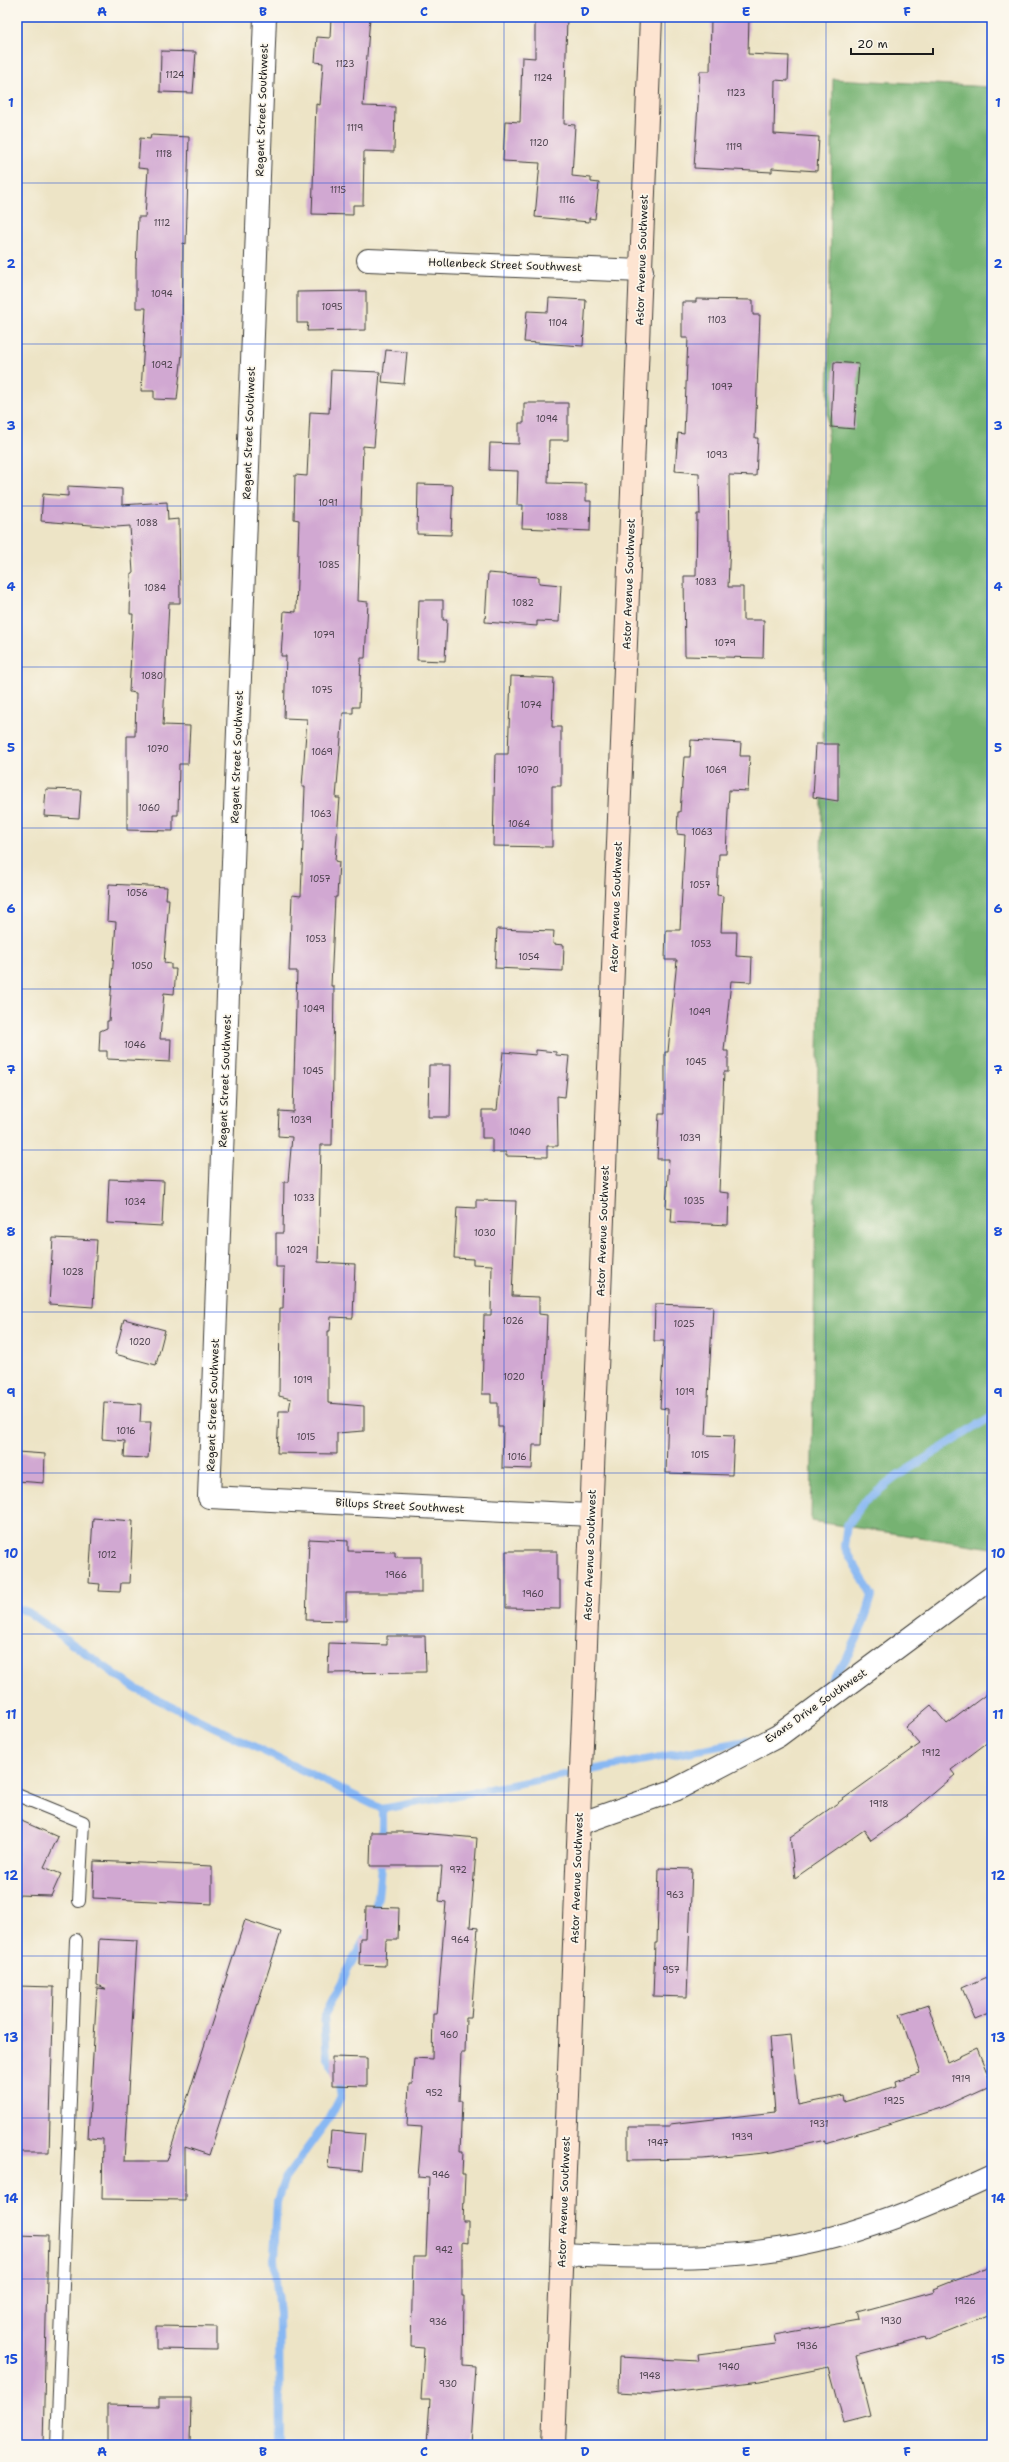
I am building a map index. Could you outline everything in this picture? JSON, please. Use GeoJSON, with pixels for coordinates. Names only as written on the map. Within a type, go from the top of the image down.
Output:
{"type":"FeatureCollection","features":[{"type":"Feature","properties":{"kind":"street","name":"Regent Street Southwest"},"geometry":{"type":"LineString","coordinates":[[209,1497],[265,17]]}},
{"type":"Feature","properties":{"kind":"street","name":"Astor Avenue Southwest"},"geometry":{"type":"LineString","coordinates":[[554,2445],[651,17]]}},
{"type":"Feature","properties":{"kind":"street","name":"Hollenbeck Street Southwest"},"geometry":{"type":"LineString","coordinates":[[368,260],[642,271]]}},
{"type":"Feature","properties":{"kind":"street","name":"Billups Street Southwest"},"geometry":{"type":"LineString","coordinates":[[209,1497],[591,1515]]}},
{"type":"Feature","properties":{"kind":"street","name":"Evans Drive Southwest"},"geometry":{"type":"LineString","coordinates":[[579,1824],[675,1790],[778,1736],[992,1577]]}},
{"type":"Feature","properties":{"kind":"street"},"geometry":{"type":"LineString","coordinates":[[562,2254],[663,2259],[746,2254],[840,2235],[917,2211],[992,2176]]}},
{"type":"Feature","properties":{"kind":"lane"},"geometry":{"type":"LineString","coordinates":[[17,1795],[83,1822],[79,1901]]}},
{"type":"Feature","properties":{"kind":"lane"},"geometry":{"type":"LineString","coordinates":[[57,2445],[76,1940]]}},
{"type":"Feature","properties":{"kind":"green space"},"geometry":{"type":"Polygon","coordinates":[[[833,79],[992,87],[992,1548],[811,1521],[833,79]]]}},
{"type":"Feature","properties":{"kind":"building"},"geometry":{"type":"Polygon","coordinates":[[[331,17],[370,17],[363,106],[395,107],[394,152],[364,151],[363,205],[353,205],[353,215],[312,214],[316,104],[320,105],[323,63],[315,62],[317,37],[330,38],[331,17]]]}},
{"type":"Feature","properties":{"kind":"building"},"geometry":{"type":"Polygon","coordinates":[[[535,17],[567,17],[564,124],[575,125],[572,176],[591,178],[591,182],[599,183],[595,219],[589,218],[589,222],[535,217],[540,163],[503,161],[505,121],[520,122],[522,57],[535,58],[535,17]]]}},
{"type":"Feature","properties":{"kind":"building"},"geometry":{"type":"Polygon","coordinates":[[[711,17],[749,17],[748,54],[789,56],[788,81],[775,80],[774,134],[819,137],[817,171],[772,168],[772,172],[694,168],[700,71],[710,71],[711,17]]]}},
{"type":"Feature","properties":{"kind":"building"},"geometry":{"type":"Polygon","coordinates":[[[161,51],[196,52],[193,93],[160,92],[161,51]]]}},
{"type":"Feature","properties":{"kind":"building"},"geometry":{"type":"Polygon","coordinates":[[[151,135],[189,137],[186,244],[183,243],[182,354],[177,400],[154,399],[154,391],[141,391],[146,308],[136,308],[136,267],[138,217],[145,217],[148,169],[138,168],[140,138],[150,139],[151,135]]]}},
{"type":"Feature","properties":{"kind":"building"},"geometry":{"type":"Polygon","coordinates":[[[366,291],[366,330],[307,331],[308,323],[297,323],[297,292],[366,291]]]}},
{"type":"Feature","properties":{"kind":"building"},"geometry":{"type":"Polygon","coordinates":[[[549,298],[586,300],[583,346],[524,342],[527,311],[548,312],[549,298]]]}},
{"type":"Feature","properties":{"kind":"building"},"geometry":{"type":"Polygon","coordinates":[[[696,299],[753,300],[753,315],[760,315],[755,438],[758,438],[756,476],[729,475],[730,543],[728,587],[743,587],[743,620],[764,620],[763,658],[685,656],[684,576],[696,576],[697,514],[700,514],[699,473],[675,471],[678,433],[684,434],[688,338],[682,338],[682,302],[696,302],[696,299]]]}},
{"type":"Feature","properties":{"kind":"building"},"geometry":{"type":"Polygon","coordinates":[[[386,350],[407,352],[404,384],[382,382],[386,350]]]}},
{"type":"Feature","properties":{"kind":"building"},"geometry":{"type":"Polygon","coordinates":[[[834,362],[859,364],[854,429],[831,427],[834,362]]]}},
{"type":"Feature","properties":{"kind":"building"},"geometry":{"type":"Polygon","coordinates":[[[331,370],[380,372],[374,447],[363,446],[358,601],[368,602],[365,658],[361,658],[359,707],[353,707],[353,713],[343,713],[336,798],[340,798],[335,861],[339,862],[337,897],[335,897],[331,986],[334,986],[332,1145],[321,1145],[318,1262],[355,1264],[353,1318],[331,1317],[330,1331],[328,1331],[328,1403],[364,1406],[364,1431],[337,1433],[337,1454],[277,1453],[279,1411],[289,1411],[291,1399],[279,1396],[280,1308],[283,1308],[284,1267],[276,1267],[276,1233],[283,1233],[284,1182],[288,1182],[292,1137],[278,1136],[279,1111],[293,1112],[297,971],[289,971],[292,895],[301,896],[305,787],[302,787],[307,719],[284,718],[286,656],[281,656],[284,611],[296,612],[299,520],[294,519],[295,475],[307,476],[310,412],[329,413],[331,370]]]}},
{"type":"Feature","properties":{"kind":"building"},"geometry":{"type":"Polygon","coordinates":[[[524,403],[568,403],[568,440],[549,440],[548,483],[586,484],[586,501],[591,501],[590,531],[522,528],[523,505],[517,505],[518,471],[489,470],[490,443],[519,444],[519,423],[524,423],[524,403]]]}},
{"type":"Feature","properties":{"kind":"building"},"geometry":{"type":"Polygon","coordinates":[[[418,484],[453,485],[451,535],[417,534],[418,484]]]}},
{"type":"Feature","properties":{"kind":"building"},"geometry":{"type":"Polygon","coordinates":[[[68,486],[122,489],[122,505],[167,502],[168,520],[179,519],[180,603],[169,603],[163,725],[190,726],[188,764],[179,764],[178,815],[173,815],[173,831],[127,830],[127,736],[135,736],[136,693],[129,692],[133,614],[130,614],[131,573],[133,573],[130,526],[116,527],[41,521],[43,494],[68,496],[68,486]]]}},
{"type":"Feature","properties":{"kind":"building"},"geometry":{"type":"Polygon","coordinates":[[[488,573],[539,577],[539,583],[561,585],[559,622],[537,621],[537,626],[485,622],[488,573]]]}},
{"type":"Feature","properties":{"kind":"building"},"geometry":{"type":"Polygon","coordinates":[[[419,600],[443,600],[443,620],[447,620],[445,661],[417,660],[419,600]]]}},
{"type":"Feature","properties":{"kind":"building"},"geometry":{"type":"Polygon","coordinates":[[[511,676],[554,678],[552,727],[561,727],[561,786],[552,786],[552,847],[493,846],[495,754],[508,754],[511,676]]]}},
{"type":"Feature","properties":{"kind":"building"},"geometry":{"type":"Polygon","coordinates":[[[691,740],[741,743],[740,756],[750,756],[748,791],[729,790],[726,854],[719,854],[717,895],[723,896],[721,932],[737,932],[736,956],[752,957],[751,982],[731,981],[724,1051],[728,1051],[728,1072],[724,1072],[719,1192],[729,1193],[728,1225],[671,1222],[672,1208],[666,1207],[669,1159],[657,1159],[659,1114],[665,1114],[665,1052],[668,1052],[677,960],[665,960],[666,930],[680,930],[685,835],[677,834],[678,812],[680,812],[684,757],[690,757],[691,740]]]}},
{"type":"Feature","properties":{"kind":"building"},"geometry":{"type":"Polygon","coordinates":[[[816,744],[838,744],[838,801],[813,797],[816,744]]]}},
{"type":"Feature","properties":{"kind":"building"},"geometry":{"type":"Polygon","coordinates":[[[46,789],[81,790],[79,818],[44,816],[46,789]]]}},
{"type":"Feature","properties":{"kind":"building"},"geometry":{"type":"Polygon","coordinates":[[[109,884],[167,887],[166,899],[169,899],[164,963],[171,964],[171,969],[176,969],[174,994],[164,993],[160,1039],[171,1039],[170,1062],[107,1059],[107,1051],[99,1051],[100,1031],[107,1028],[107,1021],[109,1021],[116,922],[107,921],[109,884]]]}},
{"type":"Feature","properties":{"kind":"building"},"geometry":{"type":"Polygon","coordinates":[[[497,929],[554,931],[553,944],[564,945],[563,971],[495,968],[497,929]]]}},
{"type":"Feature","properties":{"kind":"building"},"geometry":{"type":"Polygon","coordinates":[[[536,1050],[556,1052],[556,1055],[569,1056],[565,1097],[557,1096],[558,1146],[547,1146],[547,1157],[506,1156],[506,1152],[492,1152],[492,1138],[482,1138],[482,1110],[497,1110],[503,1052],[536,1055],[536,1050]]]}},
{"type":"Feature","properties":{"kind":"building"},"geometry":{"type":"Polygon","coordinates":[[[429,1065],[451,1065],[450,1117],[428,1117],[429,1065]]]}},
{"type":"Feature","properties":{"kind":"building"},"geometry":{"type":"Polygon","coordinates":[[[109,1179],[164,1181],[162,1226],[107,1223],[109,1179]]]}},
{"type":"Feature","properties":{"kind":"building"},"geometry":{"type":"Polygon","coordinates":[[[476,1200],[516,1201],[512,1296],[539,1297],[539,1314],[547,1315],[542,1445],[533,1445],[532,1469],[502,1468],[503,1427],[498,1427],[498,1403],[491,1403],[491,1394],[482,1394],[484,1315],[491,1315],[492,1265],[473,1264],[473,1259],[454,1258],[457,1207],[476,1208],[476,1200]]]}},
{"type":"Feature","properties":{"kind":"building"},"geometry":{"type":"Polygon","coordinates":[[[53,1238],[97,1240],[93,1307],[49,1304],[53,1238]]]}},
{"type":"Feature","properties":{"kind":"building"},"geometry":{"type":"Polygon","coordinates":[[[655,1304],[713,1306],[706,1435],[734,1436],[732,1475],[666,1473],[668,1409],[660,1408],[664,1341],[654,1341],[655,1304]]]}},
{"type":"Feature","properties":{"kind":"building"},"geometry":{"type":"Polygon","coordinates":[[[124,1319],[165,1330],[156,1365],[115,1354],[124,1319]]]}},
{"type":"Feature","properties":{"kind":"building"},"geometry":{"type":"Polygon","coordinates":[[[104,1402],[141,1404],[140,1422],[151,1422],[148,1458],[124,1457],[125,1441],[102,1439],[104,1402]]]}},
{"type":"Feature","properties":{"kind":"building"},"geometry":{"type":"Polygon","coordinates":[[[17,1452],[45,1454],[44,1483],[17,1481],[17,1452]]]}},
{"type":"Feature","properties":{"kind":"building"},"geometry":{"type":"Polygon","coordinates":[[[93,1518],[133,1521],[130,1583],[121,1583],[120,1592],[99,1591],[100,1584],[89,1583],[93,1518]]]}},
{"type":"Feature","properties":{"kind":"building"},"geometry":{"type":"Polygon","coordinates":[[[309,1539],[348,1541],[348,1551],[395,1552],[395,1557],[421,1557],[421,1593],[346,1593],[346,1621],[306,1620],[309,1539]]]}},
{"type":"Feature","properties":{"kind":"building"},"geometry":{"type":"Polygon","coordinates":[[[506,1551],[557,1551],[557,1580],[560,1580],[560,1609],[506,1608],[506,1551]]]}},
{"type":"Feature","properties":{"kind":"building"},"geometry":{"type":"Polygon","coordinates":[[[387,1636],[425,1636],[426,1672],[328,1673],[329,1643],[387,1645],[387,1636]]]}},
{"type":"Feature","properties":{"kind":"building"},"geometry":{"type":"Polygon","coordinates":[[[992,1690],[992,1739],[951,1770],[955,1775],[914,1810],[871,1840],[864,1830],[795,1878],[790,1837],[920,1744],[905,1727],[931,1705],[947,1724],[992,1690]]]}},
{"type":"Feature","properties":{"kind":"building"},"geometry":{"type":"Polygon","coordinates":[[[17,1819],[58,1837],[44,1867],[61,1874],[51,1896],[17,1895],[17,1819]]]}},
{"type":"Feature","properties":{"kind":"building"},"geometry":{"type":"Polygon","coordinates":[[[371,1832],[410,1832],[477,1838],[470,1927],[478,1928],[471,2018],[466,2018],[465,2053],[461,2053],[459,2101],[462,2101],[460,2151],[463,2151],[462,2175],[465,2175],[463,2222],[468,2222],[468,2243],[462,2242],[462,2296],[464,2296],[463,2365],[475,2366],[470,2445],[427,2445],[430,2399],[421,2399],[424,2348],[411,2347],[413,2257],[426,2257],[429,2178],[418,2177],[422,2127],[407,2126],[409,2084],[412,2084],[414,2058],[432,2059],[433,2014],[437,2014],[446,1902],[439,1901],[442,1866],[370,1866],[371,1832]]]}},
{"type":"Feature","properties":{"kind":"building"},"geometry":{"type":"Polygon","coordinates":[[[94,1861],[212,1866],[212,1904],[93,1898],[94,1861]]]}},
{"type":"Feature","properties":{"kind":"building"},"geometry":{"type":"Polygon","coordinates":[[[659,1868],[692,1869],[687,1997],[653,1996],[655,1943],[657,1943],[659,1868]]]}},
{"type":"Feature","properties":{"kind":"building"},"geometry":{"type":"Polygon","coordinates":[[[366,1907],[399,1908],[398,1940],[386,1940],[385,1966],[359,1965],[360,1938],[365,1938],[366,1907]]]}},
{"type":"Feature","properties":{"kind":"building"},"geometry":{"type":"Polygon","coordinates":[[[245,1920],[281,1932],[209,2155],[185,2147],[185,2200],[102,2199],[103,2139],[88,2138],[97,1988],[106,1989],[97,1985],[99,1939],[137,1941],[124,2161],[167,2161],[245,1920]]]}},
{"type":"Feature","properties":{"kind":"building"},"geometry":{"type":"Polygon","coordinates":[[[992,1975],[992,2012],[975,2019],[962,1988],[992,1975]]]}},
{"type":"Feature","properties":{"kind":"building"},"geometry":{"type":"Polygon","coordinates":[[[17,1986],[54,1987],[49,2152],[17,2152],[17,1986]]]}},
{"type":"Feature","properties":{"kind":"building"},"geometry":{"type":"Polygon","coordinates":[[[928,2005],[947,2062],[977,2048],[992,2085],[941,2108],[825,2143],[825,2140],[773,2152],[703,2159],[628,2160],[628,2127],[670,2127],[670,2124],[775,2112],[769,2037],[791,2035],[798,2105],[843,2096],[844,2102],[897,2086],[896,2081],[920,2073],[900,2014],[928,2005]]]}},
{"type":"Feature","properties":{"kind":"building"},"geometry":{"type":"Polygon","coordinates":[[[332,2057],[367,2058],[367,2086],[332,2085],[332,2057]]]}},
{"type":"Feature","properties":{"kind":"building"},"geometry":{"type":"Polygon","coordinates":[[[331,2131],[365,2134],[362,2171],[328,2168],[331,2131]]]}},
{"type":"Feature","properties":{"kind":"building"},"geometry":{"type":"Polygon","coordinates":[[[17,2235],[48,2236],[43,2445],[17,2445],[17,2235]]]}},
{"type":"Feature","properties":{"kind":"building"},"geometry":{"type":"Polygon","coordinates":[[[992,2266],[992,2314],[925,2341],[924,2338],[856,2356],[871,2416],[844,2423],[829,2367],[761,2381],[652,2394],[618,2392],[619,2357],[699,2361],[698,2354],[776,2344],[774,2335],[859,2320],[857,2312],[935,2291],[934,2289],[992,2266]]]}},
{"type":"Feature","properties":{"kind":"building"},"geometry":{"type":"Polygon","coordinates":[[[156,2326],[217,2327],[217,2350],[156,2349],[156,2326]]]}},
{"type":"Feature","properties":{"kind":"building"},"geometry":{"type":"Polygon","coordinates":[[[159,2398],[191,2398],[190,2445],[107,2445],[107,2405],[159,2406],[159,2398]]]}},
{"type":"Feature","properties":{"kind":"waterway"},"geometry":{"type":"LineString","coordinates":[[820,1694],[838,1672],[852,1648],[863,1623],[872,1596],[844,1546],[847,1525],[863,1503],[896,1477],[992,1416]]}},
{"type":"Feature","properties":{"kind":"waterway"},"geometry":{"type":"LineString","coordinates":[[17,1608],[28,1612],[136,1689],[382,1809],[752,1740]]}},
{"type":"Feature","properties":{"kind":"waterway"},"geometry":{"type":"LineString","coordinates":[[382,1809],[382,1842]]}},
{"type":"Feature","properties":{"kind":"waterway"},"geometry":{"type":"LineString","coordinates":[[373,1917],[378,1897],[382,1856]]}},
{"type":"Feature","properties":{"kind":"waterway"},"geometry":{"type":"LineString","coordinates":[[280,2445],[279,2314],[274,2259],[277,2202],[284,2180],[331,2116],[341,2096],[337,2074],[327,2058],[324,2016],[364,1939]]}}]}
